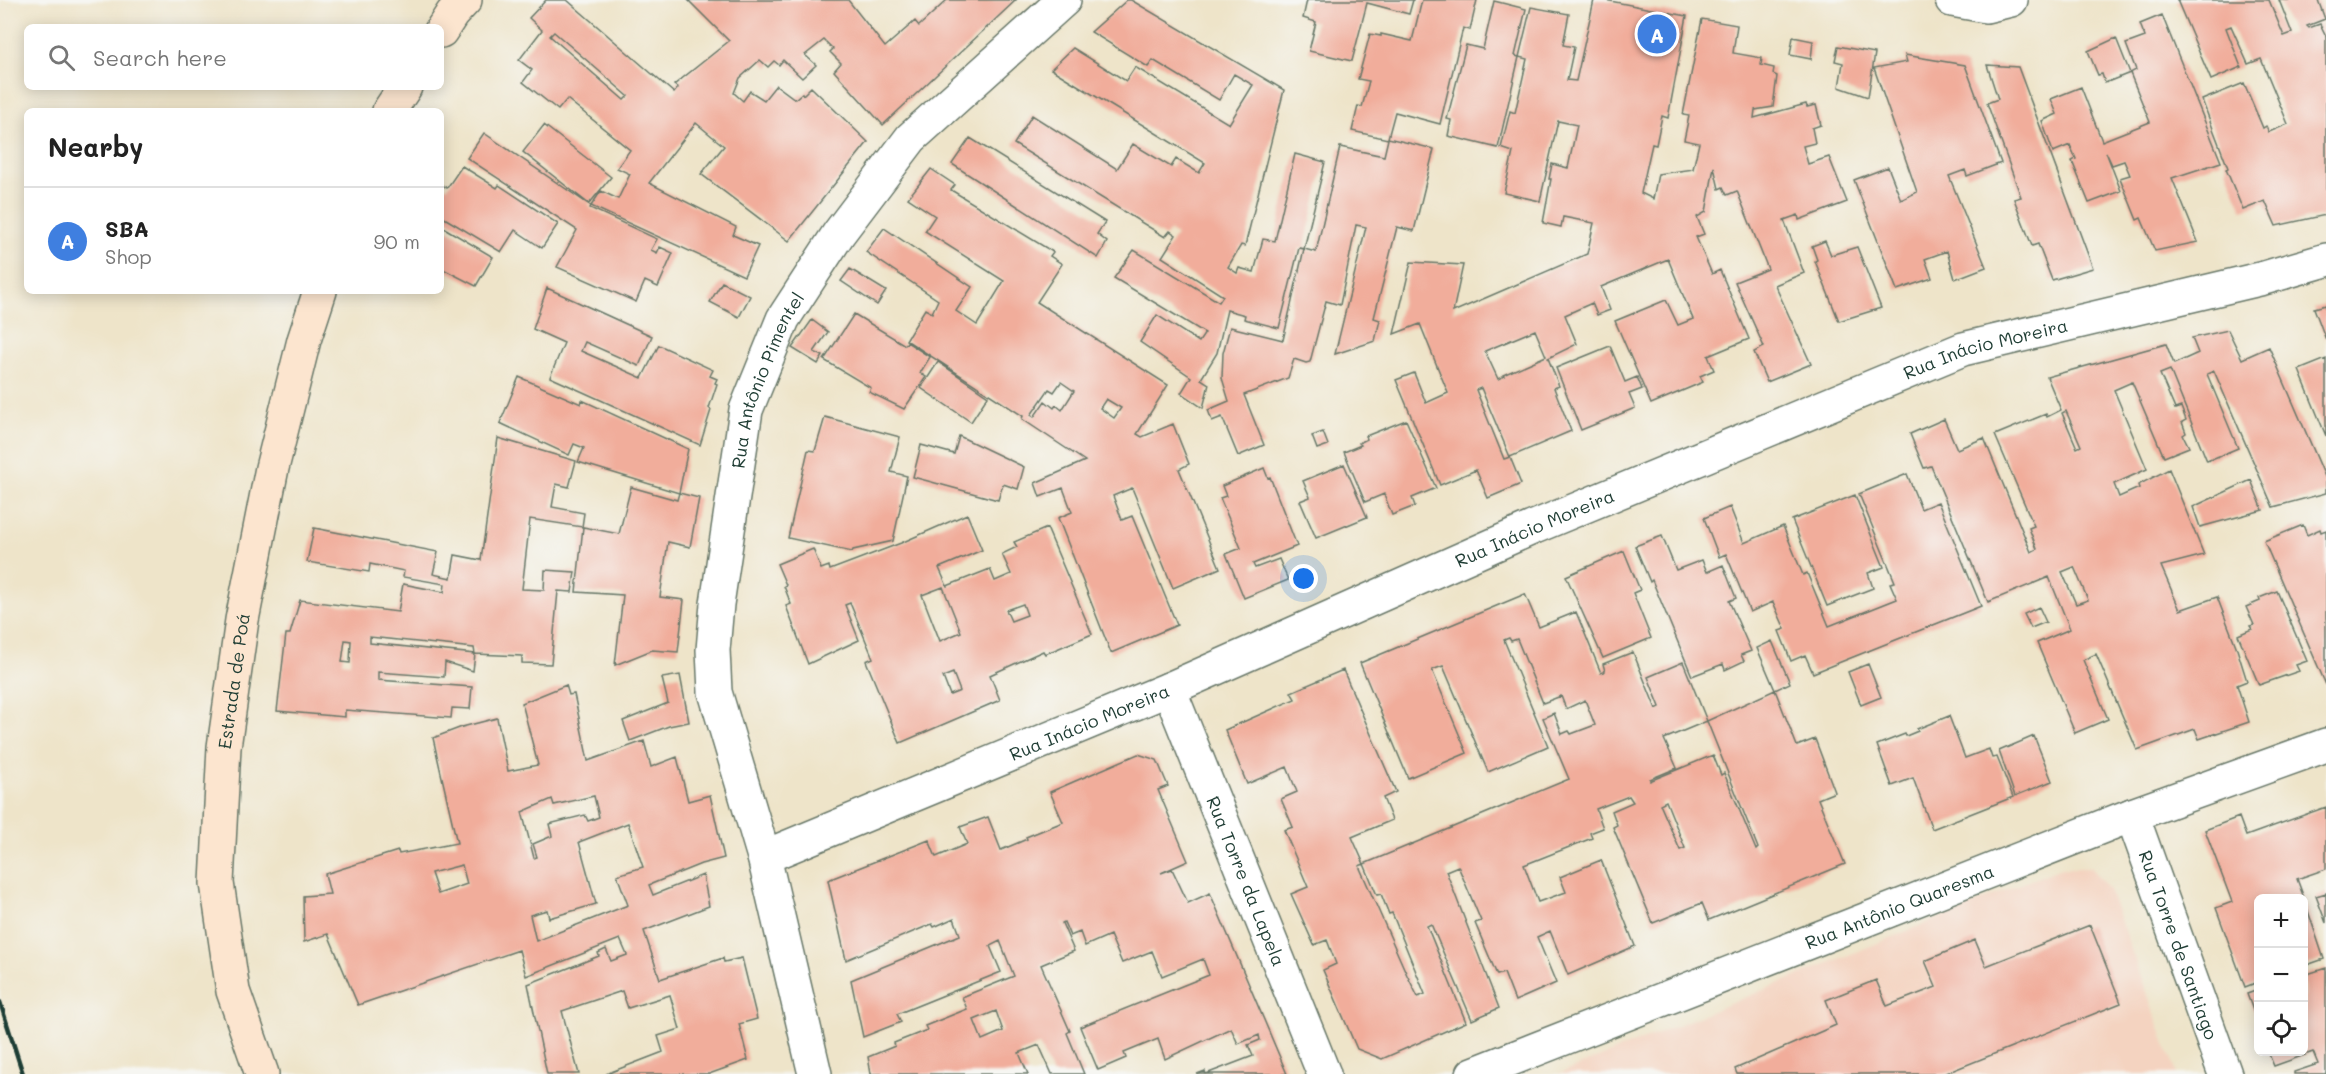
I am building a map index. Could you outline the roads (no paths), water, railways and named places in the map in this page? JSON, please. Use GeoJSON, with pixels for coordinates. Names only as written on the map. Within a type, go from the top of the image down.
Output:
{"type":"FeatureCollection","features":[{"type":"Feature","properties":{"kind":"main road"},"geometry":{"type":"LineString","coordinates":[[444,27],[465,0]]}},
{"type":"Feature","properties":{"kind":"main road"},"geometry":{"type":"LineString","coordinates":[[392,108],[403,90]]}},
{"type":"Feature","properties":{"kind":"main road","name":"Estrada de Poá"},"geometry":{"type":"LineString","coordinates":[[262,1074],[233,991],[217,883],[225,747],[242,620],[272,468],[304,340],[319,294]]}},
{"type":"Feature","properties":{"kind":"street","name":"Rua Antônio Pimentel"},"geometry":{"type":"LineString","coordinates":[[816,1074],[764,857],[716,692],[713,650],[717,604],[746,410],[783,319],[839,233],[911,138],[1064,0]]}},
{"type":"Feature","properties":{"kind":"street"},"geometry":{"type":"LineString","coordinates":[[1952,0],[1986,6],[2011,0]]}},
{"type":"Feature","properties":{"kind":"street","name":"Rua Inácio Moreira"},"geometry":{"type":"LineString","coordinates":[[764,857],[1169,689],[1532,528],[1963,349],[2264,278],[2326,260]]}},
{"type":"Feature","properties":{"kind":"street","name":"Rua Torre da Lapela"},"geometry":{"type":"LineString","coordinates":[[1169,689],[1324,1074]]}},
{"type":"Feature","properties":{"kind":"street","name":"Rua Antônio Quaresma"},"geometry":{"type":"LineString","coordinates":[[1473,1074],[2132,815],[2326,745]]}},
{"type":"Feature","properties":{"kind":"street","name":"Rua Torre de Santiago"},"geometry":{"type":"LineString","coordinates":[[2132,815],[2225,1074]]}},
{"type":"Feature","properties":{"kind":"railway"},"geometry":{"type":"LineString","coordinates":[[0,1002],[23,1074]]}},
{"type":"Feature","properties":{"kind":"place","name":"SBA"},"geometry":{"type":"Point","coordinates":[1657,34]}}]}
